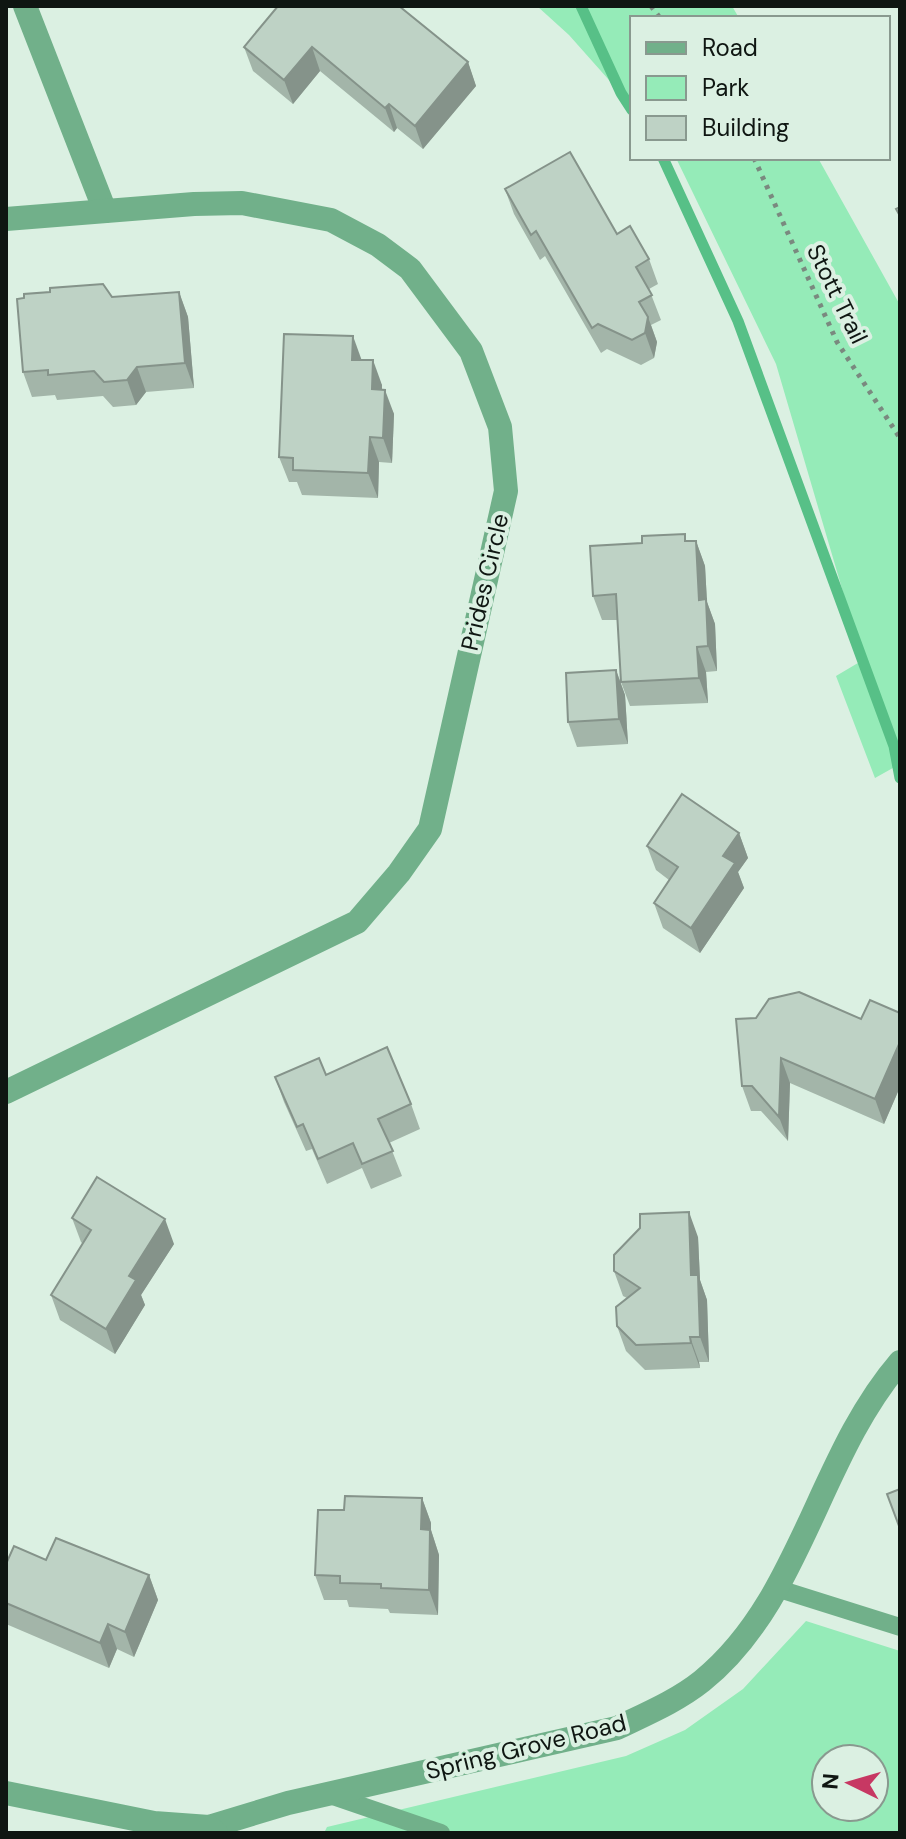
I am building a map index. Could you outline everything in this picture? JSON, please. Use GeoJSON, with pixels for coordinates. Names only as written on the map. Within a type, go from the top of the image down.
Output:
{"type":"FeatureCollection","features":[{"type":"Feature","properties":{"kind":"street"},"geometry":{"type":"LineString","coordinates":[[25,6],[105,211]]}},
{"type":"Feature","properties":{"kind":"street","name":"Prides Circle"},"geometry":{"type":"LineString","coordinates":[[6,219],[242,203],[331,220],[378,245],[410,269],[471,351],[500,427],[506,491],[430,829],[399,873],[357,922],[6,1092]]}},
{"type":"Feature","properties":{"kind":"street","name":"Spring Grove Road"},"geometry":{"type":"LineString","coordinates":[[6,1793],[154,1823],[213,1830],[327,1794],[617,1728],[664,1706],[702,1681],[738,1645],[776,1588],[843,1451],[884,1381],[900,1362]]}},
{"type":"Feature","properties":{"kind":"lane"},"geometry":{"type":"LineString","coordinates":[[776,1588],[900,1627]]}},
{"type":"Feature","properties":{"kind":"lane"},"geometry":{"type":"LineString","coordinates":[[327,1794],[441,1833]]}},
{"type":"Feature","properties":{"kind":"path","name":"Stott Trail"},"geometry":{"type":"LineString","coordinates":[[755,160],[837,342],[900,438]]}},
{"type":"Feature","properties":{"kind":"green space"},"geometry":{"type":"Polygon","coordinates":[[[537,6],[732,6],[738,16],[630,16],[630,104],[569,35],[537,6]]]}},
{"type":"Feature","properties":{"kind":"green space"},"geometry":{"type":"Polygon","coordinates":[[[677,160],[819,160],[900,305],[900,764],[875,778],[836,676],[863,660],[776,364],[677,160]]]}},
{"type":"Feature","properties":{"kind":"green space"},"geometry":{"type":"Polygon","coordinates":[[[806,1621],[900,1651],[900,1833],[324,1833],[327,1827],[626,1756],[685,1730],[743,1689],[806,1621]]]}},
{"type":"Feature","properties":{"kind":"building"},"geometry":{"type":"Polygon","coordinates":[[[278,6],[399,6],[468,62],[415,126],[389,104],[385,108],[312,47],[284,80],[244,47],[278,6]]]}},
{"type":"Feature","properties":{"kind":"building"},"geometry":{"type":"Polygon","coordinates":[[[570,152],[617,234],[630,226],[649,259],[636,267],[652,295],[639,302],[648,317],[645,333],[632,340],[598,324],[592,328],[536,231],[531,235],[505,189],[570,152]]]}},
{"type":"Feature","properties":{"kind":"building"},"geometry":{"type":"Polygon","coordinates":[[[103,284],[112,297],[179,292],[185,363],[137,367],[127,380],[104,382],[94,371],[48,375],[48,370],[23,372],[17,299],[24,298],[24,294],[50,292],[50,288],[103,284]]]}},
{"type":"Feature","properties":{"kind":"building"},"geometry":{"type":"Polygon","coordinates":[[[284,334],[353,336],[352,360],[373,360],[372,389],[385,390],[383,438],[370,437],[368,473],[293,470],[293,458],[279,457],[284,334]]]}},
{"type":"Feature","properties":{"kind":"building"},"geometry":{"type":"Polygon","coordinates":[[[685,534],[685,541],[696,541],[699,600],[706,599],[708,646],[697,647],[699,678],[621,682],[616,594],[593,596],[590,546],[642,543],[642,536],[685,534]]]}},
{"type":"Feature","properties":{"kind":"building"},"geometry":{"type":"Polygon","coordinates":[[[616,670],[619,719],[568,722],[566,673],[616,670]]]}},
{"type":"Feature","properties":{"kind":"building"},"geometry":{"type":"Polygon","coordinates":[[[682,794],[739,833],[723,856],[735,863],[691,928],[654,903],[678,867],[647,846],[682,794]]]}},
{"type":"Feature","properties":{"kind":"building"},"geometry":{"type":"Polygon","coordinates":[[[799,992],[861,1019],[870,1000],[900,1013],[900,1042],[875,1099],[781,1058],[779,1117],[752,1086],[742,1086],[736,1019],[756,1018],[769,999],[799,992]]]}},
{"type":"Feature","properties":{"kind":"building"},"geometry":{"type":"Polygon","coordinates":[[[387,1047],[411,1104],[378,1119],[393,1151],[362,1164],[353,1143],[318,1159],[303,1124],[297,1127],[275,1077],[319,1058],[326,1075],[387,1047]]]}},
{"type":"Feature","properties":{"kind":"building"},"geometry":{"type":"Polygon","coordinates":[[[97,1177],[165,1219],[129,1276],[136,1280],[106,1329],[51,1295],[91,1230],[72,1218],[97,1177]]]}},
{"type":"Feature","properties":{"kind":"building"},"geometry":{"type":"Polygon","coordinates":[[[689,1212],[691,1275],[698,1275],[700,1337],[690,1337],[691,1343],[636,1345],[617,1326],[616,1307],[640,1288],[614,1271],[614,1255],[640,1228],[640,1214],[689,1212]]]}},
{"type":"Feature","properties":{"kind":"building"},"geometry":{"type":"Polygon","coordinates":[[[900,1489],[900,1526],[899,1526],[887,1494],[900,1489]]]}},
{"type":"Feature","properties":{"kind":"building"},"geometry":{"type":"Polygon","coordinates":[[[345,1496],[422,1498],[421,1529],[430,1530],[429,1590],[340,1583],[340,1576],[315,1575],[318,1510],[344,1510],[345,1496]]]}},
{"type":"Feature","properties":{"kind":"building"},"geometry":{"type":"Polygon","coordinates":[[[56,1538],[149,1575],[125,1632],[108,1624],[100,1643],[6,1603],[6,1564],[14,1546],[46,1560],[56,1538]]]}},
{"type":"Feature","properties":{"kind":"waterway"},"geometry":{"type":"LineString","coordinates":[[581,6],[630,107]]}},
{"type":"Feature","properties":{"kind":"waterway"},"geometry":{"type":"LineString","coordinates":[[664,160],[738,321],[894,746],[900,778]]}}]}
